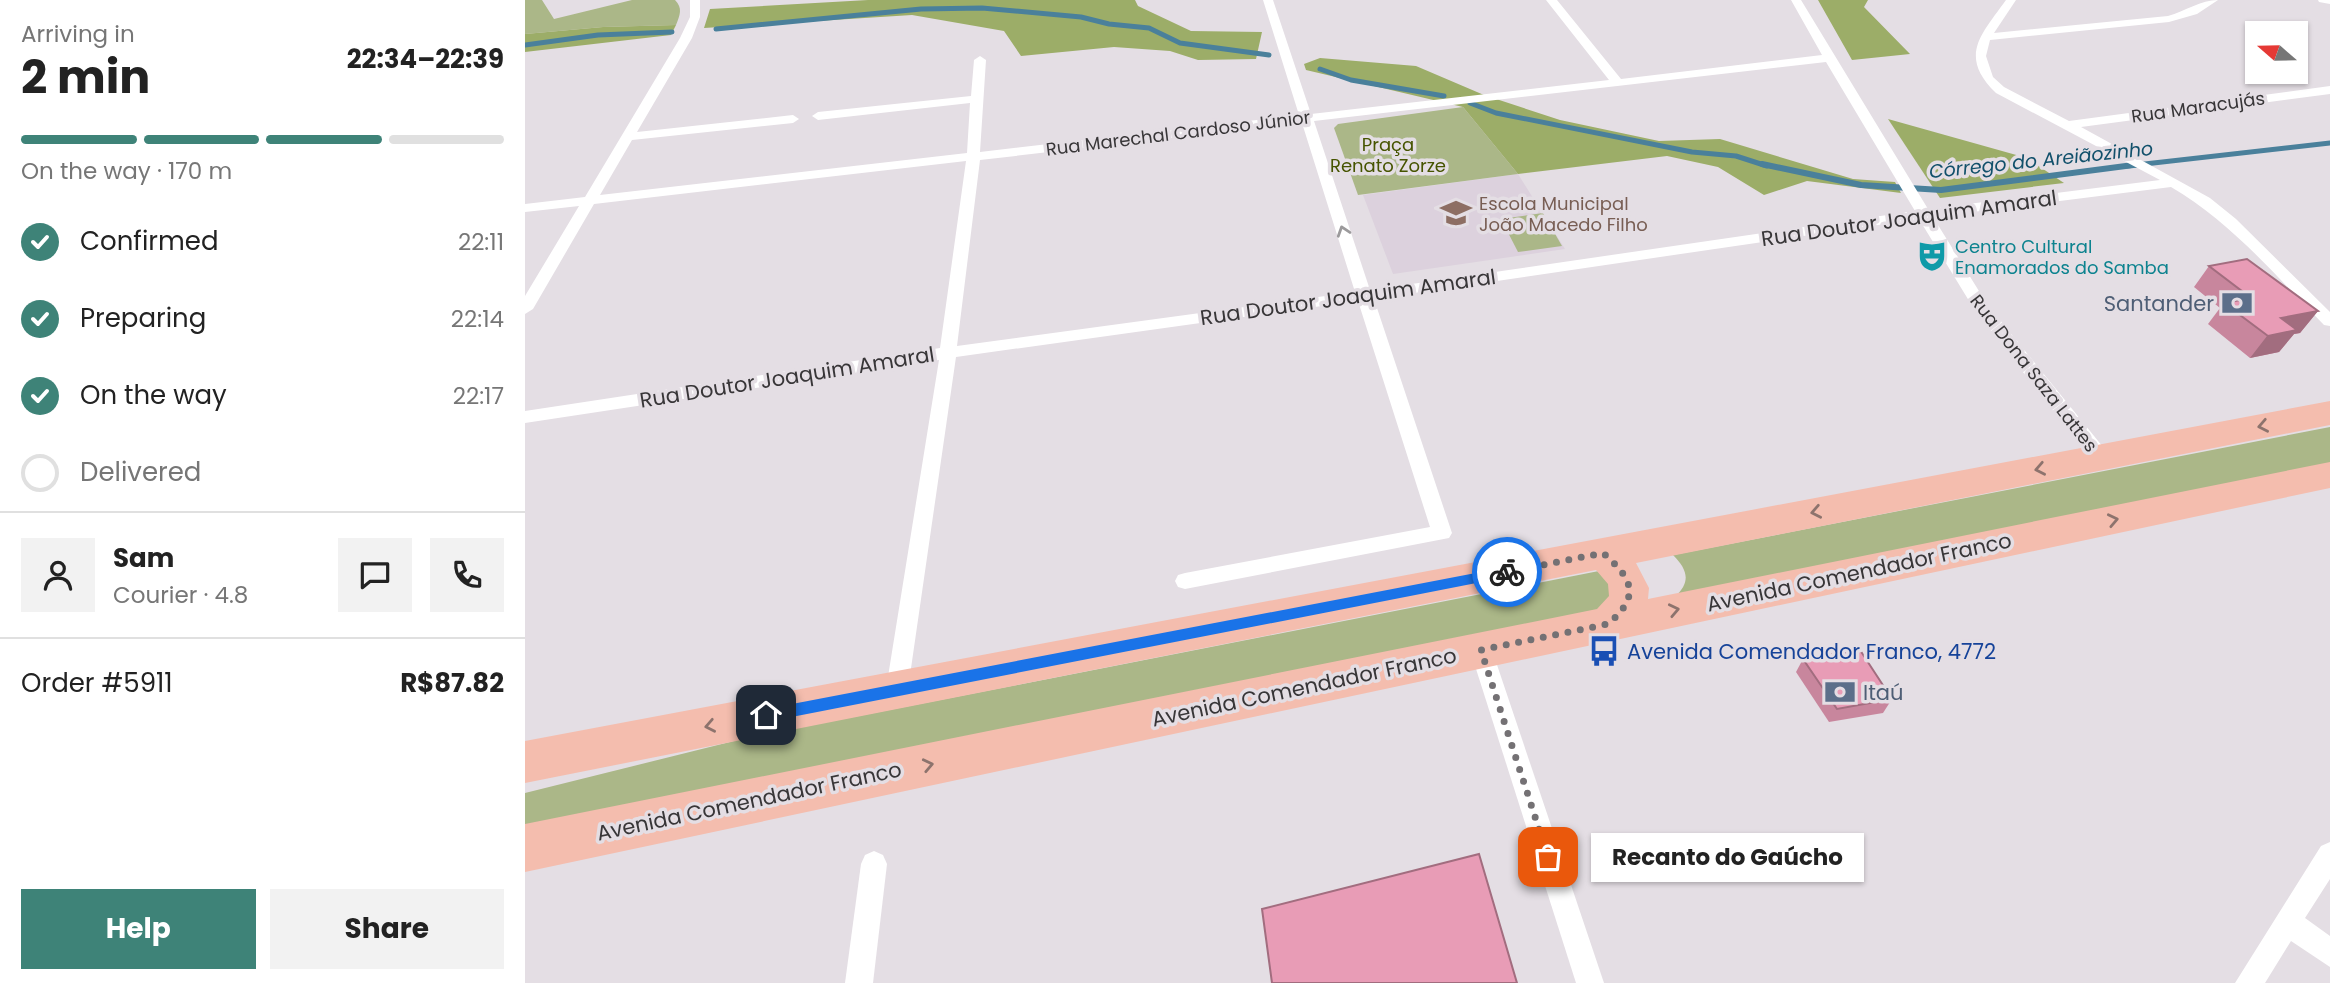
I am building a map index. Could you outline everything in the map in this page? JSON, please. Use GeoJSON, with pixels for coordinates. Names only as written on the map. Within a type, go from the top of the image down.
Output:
{"type":"FeatureCollection","features":[{"type":"Feature","properties":{"kind":"highway"},"geometry":{"type":"LineString","coordinates":[[525,762],[2330,413]]}},
{"type":"Feature","properties":{"kind":"highway","name":"Avenida Comendador Franco"},"geometry":{"type":"LineString","coordinates":[[525,848],[2330,475]]}},
{"type":"Feature","properties":{"kind":"highway"},"geometry":{"type":"LineString","coordinates":[[1603,553],[1628,580],[1630,596],[1624,610],[1608,624]]}},
{"type":"Feature","properties":{"kind":"street"},"geometry":{"type":"LineString","coordinates":[[525,309],[690,31],[695,17],[695,0]]}},
{"type":"Feature","properties":{"kind":"street"},"geometry":{"type":"LineString","coordinates":[[1185,581],[1442,533],[1268,0]]}},
{"type":"Feature","properties":{"kind":"street"},"geometry":{"type":"LineString","coordinates":[[1551,0],[1616,82]]}},
{"type":"Feature","properties":{"kind":"street","name":"Rua Dona Saza Lattes"},"geometry":{"type":"LineString","coordinates":[[1796,0],[1980,306],[2100,457]]}},
{"type":"Feature","properties":{"kind":"street"},"geometry":{"type":"LineString","coordinates":[[2011,0],[1982,44],[1980,69],[1986,80],[2205,201],[2231,222],[2330,321]]}},
{"type":"Feature","properties":{"kind":"street"},"geometry":{"type":"LineString","coordinates":[[1987,37],[2169,19],[2193,12],[2213,0]]}},
{"type":"Feature","properties":{"kind":"street"},"geometry":{"type":"LineString","coordinates":[[2323,0],[2330,1]]}},
{"type":"Feature","properties":{"kind":"street","name":"Rua Marechal Cardoso Júnior"},"geometry":{"type":"LineString","coordinates":[[525,208],[1831,58]]}},
{"type":"Feature","properties":{"kind":"street"},"geometry":{"type":"LineString","coordinates":[[897,689],[973,156],[975,99],[980,60]]}},
{"type":"Feature","properties":{"kind":"street","name":"Rua Maracujás"},"geometry":{"type":"LineString","coordinates":[[2066,125],[2330,90]]}},
{"type":"Feature","properties":{"kind":"street"},"geometry":{"type":"LineString","coordinates":[[818,116],[975,99]]}},
{"type":"Feature","properties":{"kind":"street"},"geometry":{"type":"LineString","coordinates":[[627,137],[793,119]]}},
{"type":"Feature","properties":{"kind":"street","name":"Rua Doutor Joaquim Amaral"},"geometry":{"type":"LineString","coordinates":[[525,417],[947,352],[1364,296],[2165,178]]}},
{"type":"Feature","properties":{"kind":"street"},"geometry":{"type":"LineString","coordinates":[[1481,650],[1590,983]]}},
{"type":"Feature","properties":{"kind":"street"},"geometry":{"type":"LineString","coordinates":[[2249,983],[2330,855]]}},
{"type":"Feature","properties":{"kind":"street"},"geometry":{"type":"LineString","coordinates":[[859,983],[874,864]]}},
{"type":"Feature","properties":{"kind":"street"},"geometry":{"type":"LineString","coordinates":[[2287,921],[2330,953]]}},
{"type":"Feature","properties":{"kind":"shaded area","name":"Escola Municipal João Macedo Filho"},"geometry":{"type":"Polygon","coordinates":[[[1518,174],[1565,249],[1393,274],[1363,195],[1518,174]]]}},
{"type":"Feature","properties":{"kind":"green space"},"geometry":{"type":"Polygon","coordinates":[[[525,0],[542,0],[554,19],[632,0],[675,0],[680,12],[676,25],[603,27],[525,34],[525,0]]]}},
{"type":"Feature","properties":{"kind":"green space"},"geometry":{"type":"Polygon","coordinates":[[[868,0],[1135,0],[1138,6],[1191,31],[1262,32],[1256,59],[1198,60],[1170,51],[1114,47],[1021,56],[1004,31],[912,15],[704,28],[710,9],[868,0]]]}},
{"type":"Feature","properties":{"kind":"green space"},"geometry":{"type":"Polygon","coordinates":[[[1818,0],[1868,0],[1864,7],[1910,54],[1852,60],[1818,0]]]}},
{"type":"Feature","properties":{"kind":"green space"},"geometry":{"type":"Polygon","coordinates":[[[676,25],[671,35],[525,52],[525,34],[603,27],[676,25]]]}},
{"type":"Feature","properties":{"kind":"green space"},"geometry":{"type":"Polygon","coordinates":[[[1320,58],[1416,66],[1484,95],[1560,120],[1659,141],[1720,139],[1853,179],[1895,182],[1901,193],[1807,181],[1764,195],[1718,167],[1667,156],[1518,174],[1463,107],[1306,70],[1304,64],[1320,58]]]}},
{"type":"Feature","properties":{"kind":"green space","name":"Praça Renato Zorze"},"geometry":{"type":"Polygon","coordinates":[[[1463,107],[1518,174],[1358,195],[1334,128],[1338,124],[1463,107]]]}},
{"type":"Feature","properties":{"kind":"green space"},"geometry":{"type":"Polygon","coordinates":[[[1888,119],[2027,158],[2064,183],[1940,198],[1888,119]]]}},
{"type":"Feature","properties":{"kind":"green space"},"geometry":{"type":"Polygon","coordinates":[[[1543,213],[1562,246],[1518,252],[1501,219],[1543,213]]]}},
{"type":"Feature","properties":{"kind":"green space"},"geometry":{"type":"Polygon","coordinates":[[[2330,427],[2330,464],[1675,597],[1684,586],[1686,576],[1673,555],[2330,427]]]}},
{"type":"Feature","properties":{"kind":"green space"},"geometry":{"type":"Polygon","coordinates":[[[1604,570],[1616,591],[1603,609],[525,830],[525,793],[746,738],[1604,570]]]}},
{"type":"Feature","properties":{"kind":"building"},"geometry":{"type":"Polygon","coordinates":[[[2247,259],[2318,311],[2281,318],[2297,330],[2268,336],[2224,303],[2251,298],[2209,266],[2247,259]]]}},
{"type":"Feature","properties":{"kind":"building"},"geometry":{"type":"Polygon","coordinates":[[[1860,650],[1892,699],[1837,709],[1803,659],[1860,650]]]}},
{"type":"Feature","properties":{"kind":"building"},"geometry":{"type":"Polygon","coordinates":[[[1479,854],[1517,983],[1272,983],[1262,909],[1479,854]]]}},
{"type":"Feature","properties":{"kind":"waterway","name":"Córrego do Areiãozinho"},"geometry":{"type":"LineString","coordinates":[[716,29],[921,9],[982,8],[1081,17],[1109,24],[1149,28],[1180,43],[1269,55]]}},
{"type":"Feature","properties":{"kind":"waterway","name":"Córrego do Areiãozinho"},"geometry":{"type":"LineString","coordinates":[[525,45],[598,35],[672,32]]}},
{"type":"Feature","properties":{"kind":"waterway","name":"Córrego do Areiãozinho"},"geometry":{"type":"LineString","coordinates":[[1320,69],[1351,80],[1444,96]]}},
{"type":"Feature","properties":{"kind":"waterway","name":"Córrego do Areiãozinho"},"geometry":{"type":"LineString","coordinates":[[1470,103],[1496,113],[1692,152],[1736,156],[1767,166]]}},
{"type":"Feature","properties":{"kind":"waterway","name":"Córrego do Areiãozinho"},"geometry":{"type":"LineString","coordinates":[[2127,166],[2330,143]]}},
{"type":"Feature","properties":{"kind":"waterway","name":"Córrego do Areiãozinho"},"geometry":{"type":"LineString","coordinates":[[1762,164],[1861,185],[1941,190],[2141,164]]}},
{"type":"Feature","properties":{"kind":"way so far"},"geometry":{"type":"LineString","coordinates":[[1507,572],[1603,553],[1619,567],[1628,580],[1630,596],[1624,610],[1608,624],[1481,650],[1548,857]]}},
{"type":"Feature","properties":{"kind":"place","name":"Escola Municipal João Macedo Filho"},"geometry":{"type":"Point","coordinates":[1456,213]}},
{"type":"Feature","properties":{"kind":"place","name":"Centro Cultural Enamorados do Samba"},"geometry":{"type":"Point","coordinates":[1932,256]}},
{"type":"Feature","properties":{"kind":"place","name":"Santander"},"geometry":{"type":"Point","coordinates":[2237,303]}},
{"type":"Feature","properties":{"kind":"place","name":"Avenida Comendador Franco, 4772"},"geometry":{"type":"Point","coordinates":[1604,651]}},
{"type":"Feature","properties":{"kind":"place","name":"Itaú"},"geometry":{"type":"Point","coordinates":[1840,692]}},
{"type":"Feature","properties":{"kind":"place","name":"Recanto do Gaúcho"},"geometry":{"type":"Point","coordinates":[1548,857]}},
{"type":"Feature","properties":{"kind":"route"},"geometry":{"type":"LineString","coordinates":[[766,715],[1507,572]]}}]}
